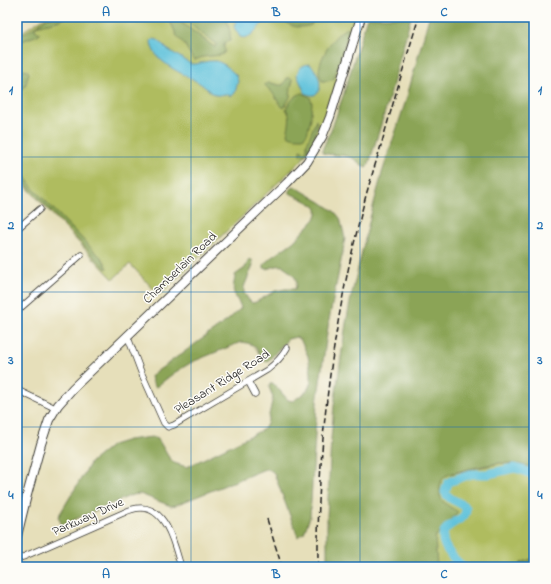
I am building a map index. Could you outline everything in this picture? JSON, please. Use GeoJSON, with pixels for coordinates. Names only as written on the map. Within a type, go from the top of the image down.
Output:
{"type":"FeatureCollection","features":[{"type":"Feature","properties":{"kind":"street","name":"Chamberlain Road"},"geometry":{"type":"LineString","coordinates":[[17,536],[41,444],[49,420],[55,408],[73,388],[127,335],[287,183],[307,162],[322,137],[330,117],[361,17]]}},
{"type":"Feature","properties":{"kind":"street"},"geometry":{"type":"LineString","coordinates":[[17,228],[40,209]]}},
{"type":"Feature","properties":{"kind":"street"},"geometry":{"type":"LineString","coordinates":[[17,311],[81,255]]}},
{"type":"Feature","properties":{"kind":"street","name":"Pleasant Ridge Road"},"geometry":{"type":"LineString","coordinates":[[127,335],[162,420],[168,427],[174,425],[275,364],[287,348]]}},
{"type":"Feature","properties":{"kind":"street"},"geometry":{"type":"LineString","coordinates":[[248,381],[255,394]]}},
{"type":"Feature","properties":{"kind":"street"},"geometry":{"type":"LineString","coordinates":[[17,390],[55,408]]}},
{"type":"Feature","properties":{"kind":"street","name":"Parkway Drive"},"geometry":{"type":"LineString","coordinates":[[17,559],[127,511],[145,508],[154,511],[162,518],[172,539],[181,567]]}},
{"type":"Feature","properties":{"kind":"green space"},"geometry":{"type":"Polygon","coordinates":[[[45,17],[357,17],[325,121],[308,152],[301,161],[159,295],[130,264],[113,279],[17,177],[17,35],[45,17]]]}},
{"type":"Feature","properties":{"kind":"green space"},"geometry":{"type":"Polygon","coordinates":[[[48,17],[66,17],[61,20],[36,26],[35,30],[40,33],[38,35],[17,43],[17,37],[48,17]]]}},
{"type":"Feature","properties":{"kind":"green space"},"geometry":{"type":"Polygon","coordinates":[[[150,17],[172,17],[215,47],[216,44],[180,17],[225,17],[228,23],[230,41],[225,43],[225,51],[221,55],[203,57],[195,60],[177,36],[170,21],[165,18],[150,17]]]}},
{"type":"Feature","properties":{"kind":"green space"},"geometry":{"type":"Polygon","coordinates":[[[286,17],[304,19],[309,17],[317,17],[311,25],[301,27],[288,24],[286,22],[286,17]]]}},
{"type":"Feature","properties":{"kind":"green space"},"geometry":{"type":"Polygon","coordinates":[[[367,17],[411,17],[390,95],[369,164],[366,167],[349,157],[323,153],[322,150],[333,125],[344,93],[367,17]]]}},
{"type":"Feature","properties":{"kind":"green space"},"geometry":{"type":"Polygon","coordinates":[[[429,17],[534,17],[534,468],[517,464],[500,463],[463,470],[444,477],[441,484],[440,494],[442,501],[458,512],[435,537],[437,567],[327,567],[327,517],[331,439],[334,405],[346,323],[351,297],[382,173],[406,100],[429,17]]]}},
{"type":"Feature","properties":{"kind":"green space"},"geometry":{"type":"Polygon","coordinates":[[[347,28],[349,29],[334,79],[322,81],[319,72],[324,54],[337,35],[347,28]]]}},
{"type":"Feature","properties":{"kind":"green space"},"geometry":{"type":"Polygon","coordinates":[[[23,69],[27,70],[29,73],[24,88],[19,92],[17,107],[17,81],[20,72],[23,69]]]}},
{"type":"Feature","properties":{"kind":"green space"},"geometry":{"type":"Polygon","coordinates":[[[287,78],[293,80],[290,97],[284,108],[280,105],[265,84],[270,83],[283,85],[287,78]]]}},
{"type":"Feature","properties":{"kind":"green space"},"geometry":{"type":"Polygon","coordinates":[[[302,93],[310,97],[312,103],[311,118],[307,134],[303,138],[294,138],[287,134],[289,118],[286,109],[292,99],[302,93]]]}},
{"type":"Feature","properties":{"kind":"green space"},"geometry":{"type":"Polygon","coordinates":[[[316,120],[317,126],[311,146],[303,156],[300,155],[300,150],[304,152],[307,149],[307,144],[316,120]]]}},
{"type":"Feature","properties":{"kind":"green space"},"geometry":{"type":"Polygon","coordinates":[[[17,166],[33,188],[103,259],[107,269],[17,175],[17,166]]]}},
{"type":"Feature","properties":{"kind":"green space"},"geometry":{"type":"Polygon","coordinates":[[[294,186],[334,211],[340,218],[345,238],[329,320],[317,403],[310,517],[304,533],[298,537],[274,473],[265,469],[176,505],[171,506],[140,494],[132,495],[62,525],[58,517],[91,462],[112,445],[128,440],[152,437],[158,439],[174,463],[187,467],[264,429],[267,424],[273,397],[269,387],[270,384],[274,384],[288,400],[293,401],[307,391],[311,382],[308,356],[301,341],[296,337],[288,339],[268,361],[264,361],[254,346],[241,342],[192,362],[174,373],[156,387],[154,386],[151,377],[153,374],[228,320],[241,308],[235,297],[233,286],[235,275],[245,268],[249,259],[252,260],[253,265],[244,287],[244,293],[252,303],[275,291],[295,289],[296,279],[285,267],[278,266],[267,269],[264,268],[264,265],[269,259],[293,242],[315,219],[317,209],[315,207],[288,192],[294,186]]]}},
{"type":"Feature","properties":{"kind":"green space"},"geometry":{"type":"Polygon","coordinates":[[[501,463],[534,468],[534,558],[521,563],[519,567],[434,567],[427,479],[501,463]]]}},
{"type":"Feature","properties":{"kind":"green space"},"geometry":{"type":"Polygon","coordinates":[[[534,558],[534,567],[519,567],[521,563],[534,558]]]}},
{"type":"Feature","properties":{"kind":"water"},"geometry":{"type":"Polygon","coordinates":[[[240,17],[266,17],[262,24],[253,33],[245,38],[240,37],[234,27],[236,21],[240,17]]]}},
{"type":"Feature","properties":{"kind":"water"},"geometry":{"type":"Polygon","coordinates":[[[153,39],[158,40],[167,49],[191,64],[217,61],[225,65],[236,75],[238,81],[235,93],[231,96],[227,94],[216,95],[201,84],[170,67],[157,56],[151,41],[153,39]]]}},
{"type":"Feature","properties":{"kind":"water"},"geometry":{"type":"Polygon","coordinates":[[[309,64],[315,70],[320,84],[318,92],[314,95],[305,93],[297,75],[301,67],[309,64]]]}},
{"type":"Feature","properties":{"kind":"waterway"},"geometry":{"type":"LineString","coordinates":[[463,567],[456,561],[447,549],[443,540],[445,530],[463,516],[466,511],[464,506],[449,497],[445,492],[448,483],[471,474],[488,474],[514,468],[534,475]]}},
{"type":"Feature","properties":{"kind":"railway"},"geometry":{"type":"LineString","coordinates":[[318,567],[320,480],[323,437],[333,350],[349,265],[364,203],[419,17]]}},
{"type":"Feature","properties":{"kind":"railway"},"geometry":{"type":"LineString","coordinates":[[267,519],[282,567]]}}]}
